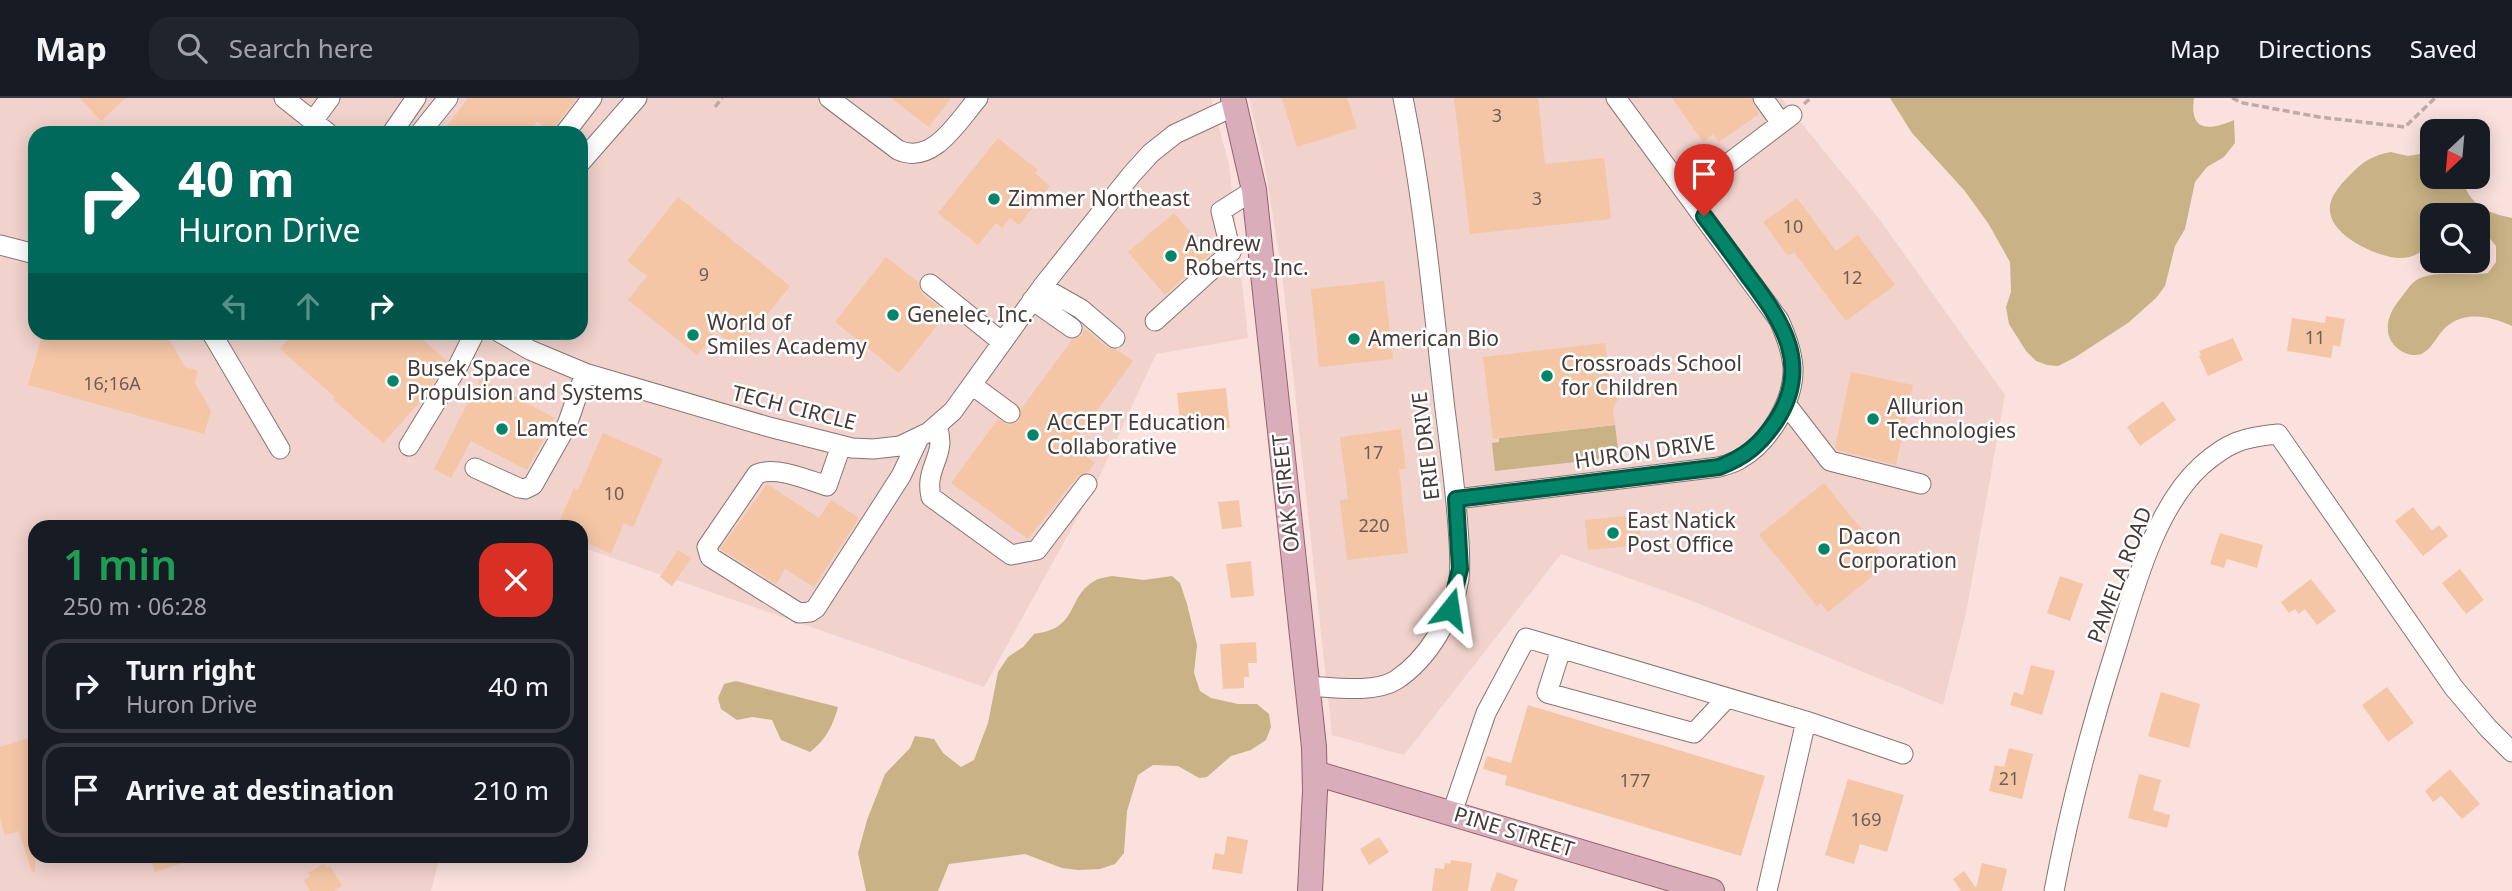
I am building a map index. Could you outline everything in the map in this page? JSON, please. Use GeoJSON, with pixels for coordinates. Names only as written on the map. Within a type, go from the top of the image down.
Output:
{"type":"FeatureCollection","features":[{"type":"Feature","properties":{"kind":"main road","name":"OAK STREET"},"geometry":{"type":"LineString","coordinates":[[1234,102],[1254,190],[1315,773],[1310,891]]}},
{"type":"Feature","properties":{"kind":"main road","name":"PINE STREET"},"geometry":{"type":"LineString","coordinates":[[1315,773],[1712,891]]}},
{"type":"Feature","properties":{"kind":"street"},"geometry":{"type":"LineString","coordinates":[[284,98],[320,126]]}},
{"type":"Feature","properties":{"kind":"street"},"geometry":{"type":"LineString","coordinates":[[321,126],[330,98]]}},
{"type":"Feature","properties":{"kind":"street"},"geometry":{"type":"LineString","coordinates":[[426,126],[448,98]]}},
{"type":"Feature","properties":{"kind":"street"},"geometry":{"type":"LineString","coordinates":[[570,126],[592,98]]}},
{"type":"Feature","properties":{"kind":"street"},"geometry":{"type":"LineString","coordinates":[[588,154],[637,98]]}},
{"type":"Feature","properties":{"kind":"street"},"geometry":{"type":"LineString","coordinates":[[829,98],[908,155],[921,154],[935,147],[978,98]]}},
{"type":"Feature","properties":{"kind":"street","name":"ERIE DRIVE"},"geometry":{"type":"LineString","coordinates":[[1306,686],[1351,688],[1386,685],[1402,676],[1423,655],[1445,620],[1457,587],[1460,559],[1456,499],[1420,196],[1403,98]]}},
{"type":"Feature","properties":{"kind":"street","name":"HURON DRIVE"},"geometry":{"type":"LineString","coordinates":[[1456,499],[1719,467],[1740,459],[1755,449],[1786,404],[1793,370],[1791,352],[1779,320],[1616,98]]}},
{"type":"Feature","properties":{"kind":"street"},"geometry":{"type":"LineString","coordinates":[[1688,194],[1787,119],[1763,98]]}},
{"type":"Feature","properties":{"kind":"street"},"geometry":{"type":"LineString","coordinates":[[396,126],[412,100]]}},
{"type":"Feature","properties":{"kind":"street","name":"TECH CIRCLE"},"geometry":{"type":"LineString","coordinates":[[513,340],[585,373],[841,446],[882,449],[900,446],[919,438],[953,411],[1037,293],[1131,175],[1162,143],[1234,102]]}},
{"type":"Feature","properties":{"kind":"street"},"geometry":{"type":"LineString","coordinates":[[1155,321],[1230,252],[1221,211],[1254,190]]}},
{"type":"Feature","properties":{"kind":"street"},"geometry":{"type":"LineString","coordinates":[[0,245],[28,252]]}},
{"type":"Feature","properties":{"kind":"street"},"geometry":{"type":"LineString","coordinates":[[930,284],[1002,342]]}},
{"type":"Feature","properties":{"kind":"street"},"geometry":{"type":"LineString","coordinates":[[1037,293],[1072,328]]}},
{"type":"Feature","properties":{"kind":"street"},"geometry":{"type":"LineString","coordinates":[[1037,293],[1081,309],[1115,338]]}},
{"type":"Feature","properties":{"kind":"street"},"geometry":{"type":"LineString","coordinates":[[216,340],[280,449]]}},
{"type":"Feature","properties":{"kind":"street"},"geometry":{"type":"LineString","coordinates":[[408,446],[458,366],[471,340]]}},
{"type":"Feature","properties":{"kind":"street"},"geometry":{"type":"LineString","coordinates":[[475,468],[519,488],[525,489],[533,485],[566,425],[585,373]]}},
{"type":"Feature","properties":{"kind":"street"},"geometry":{"type":"LineString","coordinates":[[972,385],[1010,412]]}},
{"type":"Feature","properties":{"kind":"street"},"geometry":{"type":"LineString","coordinates":[[1786,404],[1830,461],[1921,484]]}},
{"type":"Feature","properties":{"kind":"street"},"geometry":{"type":"LineString","coordinates":[[937,426],[942,439],[929,476],[931,497],[1011,555],[1037,550],[1087,484]]}},
{"type":"Feature","properties":{"kind":"street","name":"PAMELA ROAD"},"geometry":{"type":"LineString","coordinates":[[2054,891],[2081,762],[2127,612],[2156,534],[2176,497],[2200,467],[2224,449],[2248,437],[2278,434],[2454,688],[2512,752]]}},
{"type":"Feature","properties":{"kind":"street"},"geometry":{"type":"LineString","coordinates":[[841,446],[827,486],[789,475],[765,471],[757,474],[707,547],[710,556],[799,613],[807,613],[816,608],[901,476],[919,438]]}},
{"type":"Feature","properties":{"kind":"street"},"geometry":{"type":"LineString","coordinates":[[1452,813],[1486,713],[1526,638],[1806,721],[1903,754]]}},
{"type":"Feature","properties":{"kind":"street"},"geometry":{"type":"LineString","coordinates":[[1561,649],[1548,693],[1694,733],[1727,698]]}},
{"type":"Feature","properties":{"kind":"street"},"geometry":{"type":"LineString","coordinates":[[1767,891],[1806,721]]}},
{"type":"Feature","properties":{"kind":"path"},"geometry":{"type":"LineString","coordinates":[[715,107],[722,98]]}},
{"type":"Feature","properties":{"kind":"path"},"geometry":{"type":"LineString","coordinates":[[2232,98],[2243,103],[2319,117],[2405,127],[2435,98]]}},
{"type":"Feature","properties":{"kind":"shaded area"},"geometry":{"type":"Polygon","coordinates":[[[0,98],[1211,98],[1229,165],[1248,338],[1156,354],[1095,486],[984,687],[588,549],[588,520],[28,520],[28,863],[438,863],[431,891],[0,891],[0,98]]]}},
{"type":"Feature","properties":{"kind":"shaded area"},"geometry":{"type":"Polygon","coordinates":[[[1249,98],[1781,98],[1877,216],[2005,395],[1966,613],[1943,705],[1690,600],[1561,554],[1404,755],[1332,735],[1282,272],[1264,161],[1249,98]]]}},
{"type":"Feature","properties":{"kind":"shaded area"},"geometry":{"type":"Polygon","coordinates":[[[1890,98],[2194,98],[2195,117],[2203,126],[2216,126],[2234,120],[2235,143],[2224,157],[2207,167],[2195,182],[2185,229],[2175,246],[2165,286],[2156,298],[2128,323],[2074,358],[2058,366],[2047,365],[2036,361],[2026,351],[2009,324],[2006,307],[2011,292],[2010,262],[1988,223],[1964,190],[1912,133],[1890,98]]]}},
{"type":"Feature","properties":{"kind":"shaded area"},"geometry":{"type":"Polygon","coordinates":[[[2391,152],[2408,156],[2420,154],[2420,189],[2466,189],[2476,203],[2420,203],[2420,252],[2403,258],[2376,253],[2341,232],[2330,212],[2334,194],[2344,181],[2354,170],[2379,155],[2391,152]]]}},
{"type":"Feature","properties":{"kind":"shaded area"},"geometry":{"type":"Polygon","coordinates":[[[2490,212],[2512,218],[2512,326],[2483,317],[2464,318],[2447,327],[2429,349],[2421,354],[2407,354],[2398,349],[2389,337],[2388,324],[2397,303],[2412,283],[2435,274],[2490,273],[2496,262],[2496,246],[2490,239],[2490,212]]]}},
{"type":"Feature","properties":{"kind":"shaded area"},"geometry":{"type":"Polygon","coordinates":[[[1615,425],[1619,457],[1495,471],[1492,443],[1499,442],[1499,438],[1615,425]]]}},
{"type":"Feature","properties":{"kind":"shaded area"},"geometry":{"type":"Polygon","coordinates":[[[1112,576],[1144,580],[1172,576],[1180,583],[1197,645],[1194,673],[1200,691],[1211,698],[1238,704],[1257,704],[1269,714],[1271,727],[1266,740],[1251,750],[1231,756],[1207,777],[1199,778],[1178,766],[1153,765],[1138,775],[1127,811],[1124,853],[1115,864],[1100,869],[1078,870],[1062,868],[1025,854],[949,864],[938,891],[866,891],[858,853],[867,820],[885,774],[910,748],[915,736],[934,739],[943,753],[961,767],[974,760],[988,723],[998,672],[1008,657],[1023,647],[1034,634],[1049,631],[1066,619],[1086,587],[1098,579],[1112,576]]]}},
{"type":"Feature","properties":{"kind":"shaded area"},"geometry":{"type":"Polygon","coordinates":[[[736,681],[838,707],[834,720],[828,732],[810,752],[781,740],[772,720],[752,717],[737,720],[721,709],[718,698],[724,684],[736,681]]]}},
{"type":"Feature","properties":{"kind":"building"},"geometry":{"type":"Polygon","coordinates":[[[80,98],[126,98],[101,121],[80,98]]]}},
{"type":"Feature","properties":{"kind":"building"},"geometry":{"type":"Polygon","coordinates":[[[468,98],[577,98],[555,126],[543,126],[537,122],[534,126],[447,126],[468,98]]]}},
{"type":"Feature","properties":{"kind":"building"},"geometry":{"type":"Polygon","coordinates":[[[891,98],[951,98],[929,127],[891,98]]]}},
{"type":"Feature","properties":{"kind":"building"},"geometry":{"type":"Polygon","coordinates":[[[1282,98],[1347,98],[1357,128],[1297,147],[1282,98]]]}},
{"type":"Feature","properties":{"kind":"building"},"geometry":{"type":"Polygon","coordinates":[[[1454,98],[1538,98],[1545,164],[1604,158],[1611,219],[1470,234],[1454,98]]]}},
{"type":"Feature","properties":{"kind":"building"},"geometry":{"type":"Polygon","coordinates":[[[1672,98],[1751,98],[1759,114],[1719,142],[1713,134],[1703,142],[1672,98]]]}},
{"type":"Feature","properties":{"kind":"building","name":"Zimmer Northeast"},"geometry":{"type":"Polygon","coordinates":[[[998,138],[1038,170],[1035,173],[1050,186],[1019,225],[1010,218],[1002,228],[996,223],[978,245],[938,213],[998,138]]]}},
{"type":"Feature","properties":{"kind":"building"},"geometry":{"type":"Polygon","coordinates":[[[678,197],[790,286],[739,350],[716,331],[697,355],[628,300],[647,276],[627,261],[678,197]]]}},
{"type":"Feature","properties":{"kind":"building"},"geometry":{"type":"Polygon","coordinates":[[[1797,198],[1836,251],[1858,235],[1895,285],[1846,321],[1794,252],[1788,256],[1763,222],[1797,198]]]}},
{"type":"Feature","properties":{"kind":"building","name":"Andrew Roberts, Inc."},"geometry":{"type":"Polygon","coordinates":[[[1174,213],[1210,254],[1165,295],[1128,252],[1174,213]]]}},
{"type":"Feature","properties":{"kind":"building","name":"Genelec, Inc."},"geometry":{"type":"Polygon","coordinates":[[[886,257],[918,282],[922,294],[947,313],[899,373],[835,322],[886,257]]]}},
{"type":"Feature","properties":{"kind":"building","name":"American Bio"},"geometry":{"type":"Polygon","coordinates":[[[1384,281],[1393,359],[1319,367],[1311,289],[1384,281]]]}},
{"type":"Feature","properties":{"kind":"building"},"geometry":{"type":"Polygon","coordinates":[[[2326,316],[2345,319],[2340,347],[2333,345],[2331,358],[2287,351],[2292,318],[2325,323],[2326,316]]]}},
{"type":"Feature","properties":{"kind":"building","name":"ACCEPT Education Collaborative"},"geometry":{"type":"Polygon","coordinates":[[[1084,328],[1107,347],[1133,361],[1072,445],[1095,463],[1088,472],[1077,477],[1028,539],[951,483],[998,419],[1009,425],[1019,421],[1021,409],[1072,340],[1082,336],[1084,328]]]}},
{"type":"Feature","properties":{"kind":"building"},"geometry":{"type":"Polygon","coordinates":[[[2233,338],[2243,360],[2208,376],[2199,351],[2233,338]]]}},
{"type":"Feature","properties":{"kind":"building"},"geometry":{"type":"Polygon","coordinates":[[[41,340],[170,340],[185,367],[198,371],[195,383],[211,411],[204,434],[28,385],[41,340]]]}},
{"type":"Feature","properties":{"kind":"building","name":"Busek Space Propulsion and Systems"},"geometry":{"type":"Polygon","coordinates":[[[287,340],[423,340],[447,361],[427,394],[383,443],[280,349],[287,340]]]}},
{"type":"Feature","properties":{"kind":"building","name":"Crossroads School for Children"},"geometry":{"type":"Polygon","coordinates":[[[1605,343],[1611,393],[1618,399],[1613,409],[1615,425],[1493,439],[1483,357],[1605,343]]]}},
{"type":"Feature","properties":{"kind":"building","name":"Allurion Technologies"},"geometry":{"type":"Polygon","coordinates":[[[1851,372],[1913,385],[1896,465],[1837,450],[1835,447],[1851,372]]]}},
{"type":"Feature","properties":{"kind":"building","name":"Lamtec"},"geometry":{"type":"Polygon","coordinates":[[[480,379],[555,418],[527,470],[471,441],[451,478],[434,469],[480,379]]]}},
{"type":"Feature","properties":{"kind":"building"},"geometry":{"type":"Polygon","coordinates":[[[1226,388],[1230,428],[1181,433],[1177,393],[1226,388]]]}},
{"type":"Feature","properties":{"kind":"building"},"geometry":{"type":"Polygon","coordinates":[[[2163,401],[2176,420],[2140,446],[2127,427],[2163,401]]]}},
{"type":"Feature","properties":{"kind":"building"},"geometry":{"type":"Polygon","coordinates":[[[1401,429],[1406,469],[1399,469],[1408,553],[1347,560],[1340,500],[1348,499],[1340,437],[1401,429]]]}},
{"type":"Feature","properties":{"kind":"building"},"geometry":{"type":"Polygon","coordinates":[[[603,433],[663,459],[633,527],[624,523],[611,554],[588,543],[588,520],[560,520],[574,488],[578,490],[603,433]]]}},
{"type":"Feature","properties":{"kind":"building","name":"Dacon Corporation"},"geometry":{"type":"Polygon","coordinates":[[[1824,483],[1889,563],[1828,612],[1821,603],[1817,606],[1759,535],[1824,483]]]}},
{"type":"Feature","properties":{"kind":"building"},"geometry":{"type":"Polygon","coordinates":[[[767,484],[819,518],[831,500],[859,518],[814,587],[785,569],[776,584],[720,549],[767,484]]]}},
{"type":"Feature","properties":{"kind":"building"},"geometry":{"type":"Polygon","coordinates":[[[1239,500],[1242,527],[1222,529],[1218,502],[1239,500]]]}},
{"type":"Feature","properties":{"kind":"building"},"geometry":{"type":"Polygon","coordinates":[[[2413,507],[2432,531],[2439,525],[2448,536],[2423,556],[2395,521],[2413,507]]]}},
{"type":"Feature","properties":{"kind":"building","name":"East Natick Post Office"},"geometry":{"type":"Polygon","coordinates":[[[1638,515],[1641,545],[1588,550],[1585,520],[1638,515]]]}},
{"type":"Feature","properties":{"kind":"building"},"geometry":{"type":"Polygon","coordinates":[[[2220,533],[2263,545],[2257,568],[2227,559],[2224,568],[2210,564],[2220,533]]]}},
{"type":"Feature","properties":{"kind":"building"},"geometry":{"type":"Polygon","coordinates":[[[678,550],[691,558],[672,586],[660,577],[678,550]]]}},
{"type":"Feature","properties":{"kind":"building"},"geometry":{"type":"Polygon","coordinates":[[[1251,561],[1254,596],[1231,598],[1226,564],[1251,561]]]}},
{"type":"Feature","properties":{"kind":"building"},"geometry":{"type":"Polygon","coordinates":[[[2460,569],[2484,600],[2466,614],[2442,583],[2460,569]]]}},
{"type":"Feature","properties":{"kind":"building"},"geometry":{"type":"Polygon","coordinates":[[[2060,576],[2083,584],[2070,621],[2047,613],[2060,576]]]}},
{"type":"Feature","properties":{"kind":"building"},"geometry":{"type":"Polygon","coordinates":[[[2311,579],[2336,611],[2317,625],[2305,609],[2299,614],[2295,609],[2289,613],[2281,602],[2311,579]]]}},
{"type":"Feature","properties":{"kind":"building"},"geometry":{"type":"Polygon","coordinates":[[[1256,642],[1257,663],[1248,663],[1249,677],[1244,677],[1244,688],[1223,689],[1220,644],[1256,642]]]}},
{"type":"Feature","properties":{"kind":"building"},"geometry":{"type":"Polygon","coordinates":[[[2031,665],[2055,671],[2042,715],[2010,705],[2014,692],[2023,695],[2031,665]]]}},
{"type":"Feature","properties":{"kind":"building"},"geometry":{"type":"Polygon","coordinates":[[[2387,687],[2414,723],[2388,742],[2362,705],[2387,687]]]}},
{"type":"Feature","properties":{"kind":"building"},"geometry":{"type":"Polygon","coordinates":[[[2161,692],[2200,704],[2189,748],[2148,736],[2161,692]]]}},
{"type":"Feature","properties":{"kind":"building"},"geometry":{"type":"Polygon","coordinates":[[[1528,705],[1765,776],[1741,856],[1505,785],[1507,776],[1483,769],[1487,756],[1511,763],[1528,705]]]}},
{"type":"Feature","properties":{"kind":"building"},"geometry":{"type":"Polygon","coordinates":[[[28,738],[28,859],[19,831],[5,835],[0,818],[0,747],[28,738]]]}},
{"type":"Feature","properties":{"kind":"building"},"geometry":{"type":"Polygon","coordinates":[[[2009,748],[2033,754],[2022,799],[1989,791],[1995,765],[2004,767],[2009,748]]]}},
{"type":"Feature","properties":{"kind":"building"},"geometry":{"type":"Polygon","coordinates":[[[2450,769],[2480,804],[2462,819],[2441,796],[2433,802],[2425,791],[2450,769]]]}},
{"type":"Feature","properties":{"kind":"building"},"geometry":{"type":"Polygon","coordinates":[[[2139,774],[2161,780],[2153,810],[2170,815],[2167,828],[2128,818],[2139,774]]]}},
{"type":"Feature","properties":{"kind":"building"},"geometry":{"type":"Polygon","coordinates":[[[1848,779],[1904,795],[1887,852],[1860,844],[1854,864],[1825,855],[1848,779]]]}},
{"type":"Feature","properties":{"kind":"building"},"geometry":{"type":"Polygon","coordinates":[[[1227,836],[1248,840],[1242,874],[1212,869],[1215,853],[1224,855],[1227,836]]]}},
{"type":"Feature","properties":{"kind":"building"},"geometry":{"type":"Polygon","coordinates":[[[1379,837],[1389,852],[1369,865],[1360,849],[1379,837]]]}},
{"type":"Feature","properties":{"kind":"building"},"geometry":{"type":"Polygon","coordinates":[[[1451,860],[1472,863],[1468,891],[1432,891],[1435,868],[1444,869],[1445,863],[1450,864],[1451,860]]]}},
{"type":"Feature","properties":{"kind":"building"},"geometry":{"type":"Polygon","coordinates":[[[29,863],[35,863],[35,872],[32,872],[29,863]]]}},
{"type":"Feature","properties":{"kind":"building"},"geometry":{"type":"Polygon","coordinates":[[[152,863],[183,863],[155,872],[152,863]]]}},
{"type":"Feature","properties":{"kind":"building"},"geometry":{"type":"Polygon","coordinates":[[[1982,863],[2007,869],[2002,891],[1961,891],[1953,879],[1964,871],[1976,888],[1982,863]]]}},
{"type":"Feature","properties":{"kind":"building"},"geometry":{"type":"Polygon","coordinates":[[[324,864],[326,868],[330,866],[342,886],[334,891],[310,891],[304,880],[310,876],[308,873],[324,864]]]}},
{"type":"Feature","properties":{"kind":"building"},"geometry":{"type":"Polygon","coordinates":[[[1497,872],[1518,880],[1514,891],[1490,891],[1497,872]]]}},
{"type":"Feature","properties":{"kind":"place","name":"Zimmer Northeast"},"geometry":{"type":"Point","coordinates":[994,199]}},
{"type":"Feature","properties":{"kind":"place","name":"Andrew Roberts, Inc."},"geometry":{"type":"Point","coordinates":[1171,256]}},
{"type":"Feature","properties":{"kind":"place","name":"Genelec, Inc."},"geometry":{"type":"Point","coordinates":[893,315]}},
{"type":"Feature","properties":{"kind":"place","name":"World of Smiles Academy"},"geometry":{"type":"Point","coordinates":[693,335]}},
{"type":"Feature","properties":{"kind":"place","name":"American Bio"},"geometry":{"type":"Point","coordinates":[1354,339]}},
{"type":"Feature","properties":{"kind":"place","name":"Crossroads School for Children"},"geometry":{"type":"Point","coordinates":[1547,376]}},
{"type":"Feature","properties":{"kind":"place","name":"Busek Space Propulsion and Systems"},"geometry":{"type":"Point","coordinates":[393,381]}},
{"type":"Feature","properties":{"kind":"place","name":"Allurion Technologies"},"geometry":{"type":"Point","coordinates":[1873,419]}},
{"type":"Feature","properties":{"kind":"place","name":"Lamtec"},"geometry":{"type":"Point","coordinates":[502,429]}},
{"type":"Feature","properties":{"kind":"place","name":"ACCEPT Education Collaborative"},"geometry":{"type":"Point","coordinates":[1033,435]}},
{"type":"Feature","properties":{"kind":"place","name":"East Natick Post Office"},"geometry":{"type":"Point","coordinates":[1613,533]}},
{"type":"Feature","properties":{"kind":"place","name":"Dacon Corporation"},"geometry":{"type":"Point","coordinates":[1824,549]}},
{"type":"Feature","properties":{"kind":"route"},"geometry":{"type":"LineString","coordinates":[[1450,609],[1460,569],[1456,499],[1719,467],[1740,459],[1755,449],[1778,418],[1786,404],[1793,370],[1787,338],[1772,307],[1704,216]]}}]}
